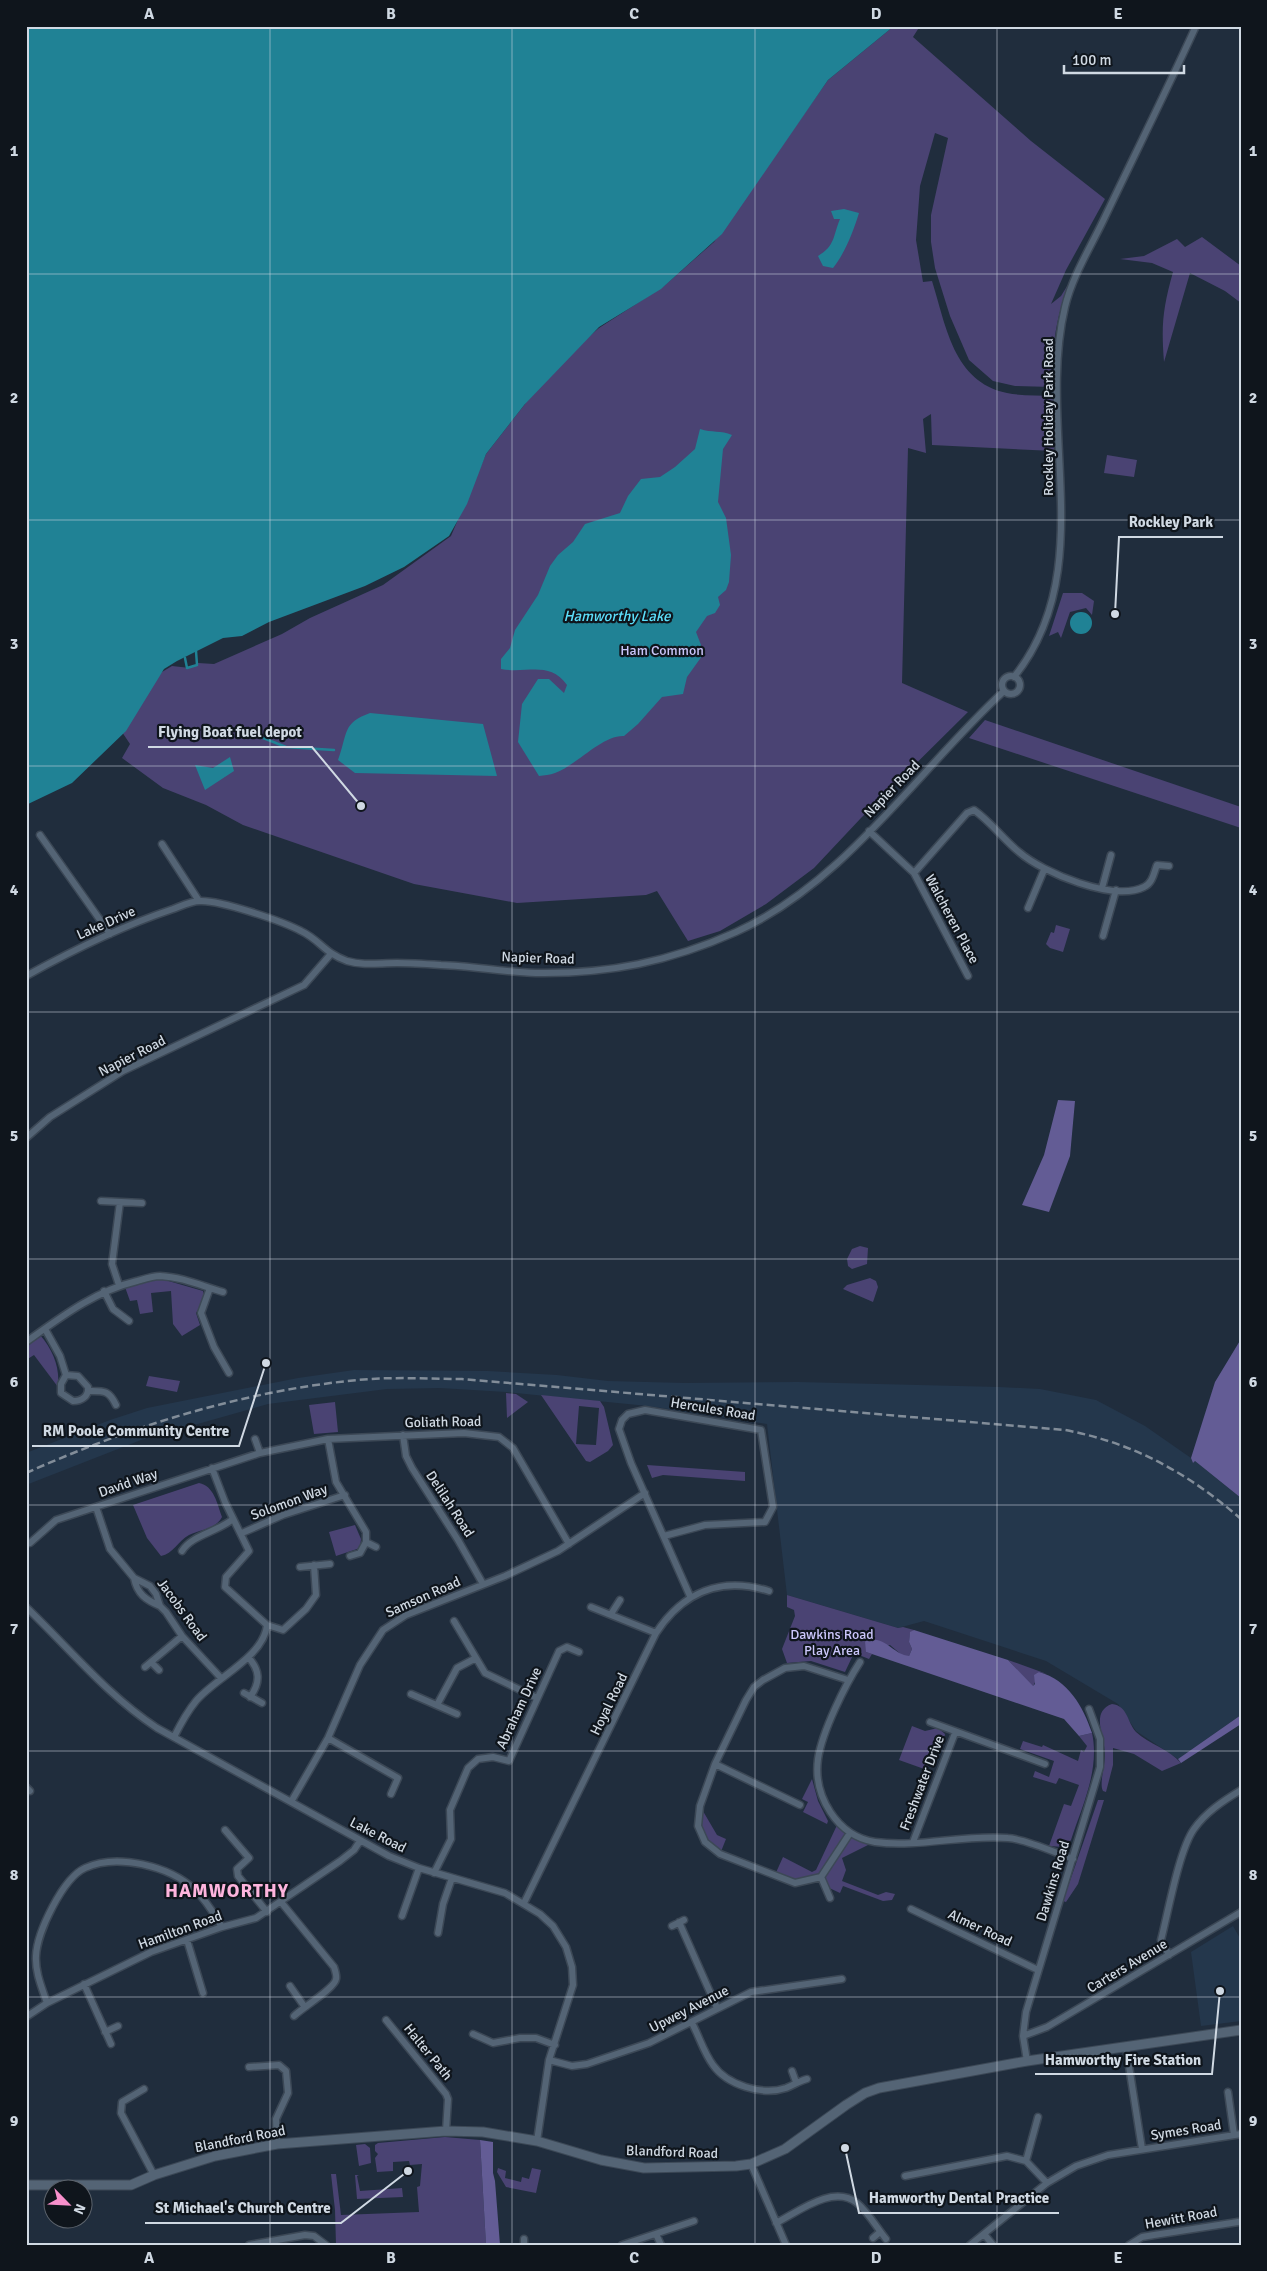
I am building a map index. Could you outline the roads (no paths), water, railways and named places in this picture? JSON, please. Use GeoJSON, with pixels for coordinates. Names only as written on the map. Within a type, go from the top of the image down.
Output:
{"type":"FeatureCollection","features":[{"type":"Feature","properties":{"kind":"main road","name":"Blandford Road"},"geometry":{"type":"LineString","coordinates":[[26,2186],[131,2185],[154,2175],[215,2156],[276,2144],[446,2131],[483,2132],[537,2141],[601,2160],[644,2168],[720,2168],[751,2164],[785,2149],[846,2105],[865,2093],[879,2088],[1027,2061],[1241,2030]]}},
{"type":"Feature","properties":{"kind":"street","name":"Rockley Holiday Park Road"},"geometry":{"type":"LineString","coordinates":[[1014,677],[1030,657],[1057,587],[1062,532],[1058,442],[1058,338],[1066,304],[1083,263],[1196,26]]}},
{"type":"Feature","properties":{"kind":"street"},"geometry":{"type":"LineString","coordinates":[[1014,677],[1019,684],[1018,690],[1011,694],[1004,691],[1002,685],[1004,680],[1014,677]]}},
{"type":"Feature","properties":{"kind":"street","name":"Napier Road"},"geometry":{"type":"LineString","coordinates":[[26,1138],[50,1117],[123,1071],[304,985],[330,955],[362,965],[397,963],[534,973],[596,972],[659,961],[737,931],[822,878],[915,785],[971,721],[1004,691]]}},
{"type":"Feature","properties":{"kind":"street","name":"Walcheren Place"},"geometry":{"type":"LineString","coordinates":[[914,873],[967,813],[974,810],[1019,853],[1044,870],[1102,888],[1116,890],[1144,888],[1150,883],[1157,864],[1169,866]]}},
{"type":"Feature","properties":{"kind":"street","name":"Walcheren Place"},"geometry":{"type":"LineString","coordinates":[[869,831],[914,873],[968,976]]}},
{"type":"Feature","properties":{"kind":"street"},"geometry":{"type":"LineString","coordinates":[[40,835],[110,934]]}},
{"type":"Feature","properties":{"kind":"street"},"geometry":{"type":"LineString","coordinates":[[162,844],[200,901]]}},
{"type":"Feature","properties":{"kind":"street"},"geometry":{"type":"LineString","coordinates":[[1102,888],[1111,855]]}},
{"type":"Feature","properties":{"kind":"street"},"geometry":{"type":"LineString","coordinates":[[1028,908],[1044,870]]}},
{"type":"Feature","properties":{"kind":"street"},"geometry":{"type":"LineString","coordinates":[[1103,936],[1116,890]]}},
{"type":"Feature","properties":{"kind":"street","name":"Lake Drive"},"geometry":{"type":"LineString","coordinates":[[26,976],[110,934],[157,914],[200,901],[241,909],[291,926],[304,932],[330,955]]}},
{"type":"Feature","properties":{"kind":"street"},"geometry":{"type":"LineString","coordinates":[[101,1201],[142,1203]]}},
{"type":"Feature","properties":{"kind":"street"},"geometry":{"type":"LineString","coordinates":[[119,1285],[112,1264],[120,1202]]}},
{"type":"Feature","properties":{"kind":"street"},"geometry":{"type":"LineString","coordinates":[[26,1342],[104,1291],[119,1285],[158,1276],[185,1279],[223,1292]]}},
{"type":"Feature","properties":{"kind":"street"},"geometry":{"type":"LineString","coordinates":[[210,1288],[201,1313],[214,1347],[229,1373]]}},
{"type":"Feature","properties":{"kind":"street"},"geometry":{"type":"LineString","coordinates":[[104,1291],[114,1309],[128,1321]]}},
{"type":"Feature","properties":{"kind":"street"},"geometry":{"type":"LineString","coordinates":[[45,1329],[60,1356],[66,1375]]}},
{"type":"Feature","properties":{"kind":"street"},"geometry":{"type":"LineString","coordinates":[[71,1374],[80,1377],[85,1382],[89,1391],[79,1401],[67,1398],[61,1389],[63,1378],[71,1374]]}},
{"type":"Feature","properties":{"kind":"street"},"geometry":{"type":"LineString","coordinates":[[89,1391],[106,1391],[111,1394],[116,1405]]}},
{"type":"Feature","properties":{"kind":"street","name":"Hercules Road"},"geometry":{"type":"LineString","coordinates":[[664,1536],[705,1526],[765,1522],[773,1507],[762,1430],[645,1410],[628,1414],[622,1420],[619,1429],[645,1493],[690,1596]]}},
{"type":"Feature","properties":{"kind":"street","name":"Goliath Road"},"geometry":{"type":"LineString","coordinates":[[242,1460],[260,1453],[328,1439],[404,1435],[481,1434],[499,1437],[513,1448],[569,1544]]}},
{"type":"Feature","properties":{"kind":"street","name":"Delilah Road"},"geometry":{"type":"LineString","coordinates":[[404,1435],[406,1456],[412,1468],[458,1540],[483,1584]]}},
{"type":"Feature","properties":{"kind":"street"},"geometry":{"type":"LineString","coordinates":[[255,1439],[260,1453]]}},
{"type":"Feature","properties":{"kind":"street"},"geometry":{"type":"LineString","coordinates":[[328,1439],[336,1482],[366,1532],[366,1542],[360,1553],[350,1556]]}},
{"type":"Feature","properties":{"kind":"street","name":"David Way"},"geometry":{"type":"LineString","coordinates":[[30,1543],[56,1520],[212,1468],[242,1460]]}},
{"type":"Feature","properties":{"kind":"street"},"geometry":{"type":"LineString","coordinates":[[212,1468],[233,1519],[242,1533],[249,1553],[226,1576],[225,1587],[267,1625],[283,1630],[309,1605],[316,1595],[314,1564]]}},
{"type":"Feature","properties":{"kind":"street","name":"Samson Road"},"geometry":{"type":"LineString","coordinates":[[291,1802],[328,1738],[360,1665],[383,1630],[406,1615],[483,1584],[569,1544],[645,1493]]}},
{"type":"Feature","properties":{"kind":"street","name":"Solomon Way"},"geometry":{"type":"LineString","coordinates":[[242,1533],[283,1515],[345,1495]]}},
{"type":"Feature","properties":{"kind":"street","name":"Jacobs Road"},"geometry":{"type":"LineString","coordinates":[[96,1507],[106,1542],[134,1578],[150,1586],[156,1594],[160,1606],[182,1636],[220,1678]]}},
{"type":"Feature","properties":{"kind":"street"},"geometry":{"type":"LineString","coordinates":[[182,1550],[190,1541],[210,1534],[233,1519]]}},
{"type":"Feature","properties":{"kind":"street"},"geometry":{"type":"LineString","coordinates":[[366,1542],[376,1547]]}},
{"type":"Feature","properties":{"kind":"street"},"geometry":{"type":"LineString","coordinates":[[300,1567],[314,1564],[330,1564]]}},
{"type":"Feature","properties":{"kind":"street"},"geometry":{"type":"LineString","coordinates":[[134,1578],[138,1591],[146,1600],[160,1606]]}},
{"type":"Feature","properties":{"kind":"street","name":"Hoyal Road"},"geometry":{"type":"LineString","coordinates":[[524,1903],[656,1633],[666,1618],[690,1596],[712,1588],[734,1584],[769,1591]]}},
{"type":"Feature","properties":{"kind":"street"},"geometry":{"type":"LineString","coordinates":[[611,1614],[620,1600]]}},
{"type":"Feature","properties":{"kind":"street","name":"Lake Road"},"geometry":{"type":"LineString","coordinates":[[26,1607],[107,1688],[140,1716],[174,1737],[389,1856],[434,1873],[491,1887],[524,1903],[553,1926],[566,1947],[572,1967],[573,1985],[549,2060],[537,2141]]}},
{"type":"Feature","properties":{"kind":"street"},"geometry":{"type":"LineString","coordinates":[[592,1607],[656,1633]]}},
{"type":"Feature","properties":{"kind":"street"},"geometry":{"type":"LineString","coordinates":[[454,1621],[485,1673],[538,1698]]}},
{"type":"Feature","properties":{"kind":"street"},"geometry":{"type":"LineString","coordinates":[[174,1737],[197,1700],[220,1678],[248,1657],[261,1639],[267,1625]]}},
{"type":"Feature","properties":{"kind":"street"},"geometry":{"type":"LineString","coordinates":[[145,1667],[182,1636]]}},
{"type":"Feature","properties":{"kind":"street","name":"Abraham Drive"},"geometry":{"type":"LineString","coordinates":[[434,1873],[451,1839],[450,1810],[468,1768],[478,1759],[493,1756],[508,1761],[559,1651],[567,1647],[579,1652]]}},
{"type":"Feature","properties":{"kind":"street"},"geometry":{"type":"LineString","coordinates":[[248,1657],[257,1667],[258,1678],[247,1695],[262,1703]]}},
{"type":"Feature","properties":{"kind":"street"},"geometry":{"type":"LineString","coordinates":[[437,1704],[457,1668],[476,1658]]}},
{"type":"Feature","properties":{"kind":"street"},"geometry":{"type":"LineString","coordinates":[[151,1662],[160,1670]]}},
{"type":"Feature","properties":{"kind":"street","name":"Freshwater Drive"},"geometry":{"type":"LineString","coordinates":[[860,1662],[848,1680],[821,1746],[817,1768],[820,1788],[832,1816],[850,1833],[874,1842],[1009,1838],[1073,1859]]}},
{"type":"Feature","properties":{"kind":"street"},"geometry":{"type":"LineString","coordinates":[[848,1680],[804,1666],[785,1668],[770,1674],[754,1687],[715,1764],[700,1806],[698,1826],[705,1842],[720,1854],[779,1879],[795,1883],[821,1877],[850,1833]]}},
{"type":"Feature","properties":{"kind":"street"},"geometry":{"type":"LineString","coordinates":[[411,1694],[457,1714]]}},
{"type":"Feature","properties":{"kind":"street","name":"Dawkins Road"},"geometry":{"type":"LineString","coordinates":[[1027,2061],[1023,2036],[1026,2012],[1073,1859],[1101,1759],[1098,1730],[1089,1709]]}},
{"type":"Feature","properties":{"kind":"street","name":"Freshwater Drive"},"geometry":{"type":"LineString","coordinates":[[930,1722],[955,1733],[1045,1764]]}},
{"type":"Feature","properties":{"kind":"street","name":"Freshwater Drive"},"geometry":{"type":"LineString","coordinates":[[913,1842],[955,1733]]}},
{"type":"Feature","properties":{"kind":"street"},"geometry":{"type":"LineString","coordinates":[[328,1738],[398,1778],[391,1794]]}},
{"type":"Feature","properties":{"kind":"street"},"geometry":{"type":"LineString","coordinates":[[715,1764],[800,1805]]}},
{"type":"Feature","properties":{"kind":"street"},"geometry":{"type":"LineString","coordinates":[[1170,1955],[1161,1940],[1185,1848],[1192,1831],[1201,1820],[1222,1802],[1241,1790]]}},
{"type":"Feature","properties":{"kind":"street"},"geometry":{"type":"LineString","coordinates":[[225,1830],[249,1858],[237,1869],[238,1876],[267,1912]]}},
{"type":"Feature","properties":{"kind":"street","name":"Hamilton Road"},"geometry":{"type":"LineString","coordinates":[[26,2017],[84,1984],[150,1952],[222,1927],[256,1918],[340,1861],[354,1850],[360,1841]]}},
{"type":"Feature","properties":{"kind":"street"},"geometry":{"type":"LineString","coordinates":[[47,2004],[38,1975],[36,1955],[39,1939],[61,1893],[82,1869],[96,1864],[131,1864],[168,1873],[195,1890],[211,1908],[222,1927]]}},
{"type":"Feature","properties":{"kind":"street"},"geometry":{"type":"LineString","coordinates":[[402,1916],[419,1868]]}},
{"type":"Feature","properties":{"kind":"street"},"geometry":{"type":"LineString","coordinates":[[821,1877],[830,1898]]}},
{"type":"Feature","properties":{"kind":"street"},"geometry":{"type":"LineString","coordinates":[[438,1933],[443,1904],[452,1878]]}},
{"type":"Feature","properties":{"kind":"street"},"geometry":{"type":"LineString","coordinates":[[281,1902],[334,1967],[336,1979],[332,1987],[304,2006],[294,2016]]}},
{"type":"Feature","properties":{"kind":"street","name":"Almer Road"},"geometry":{"type":"LineString","coordinates":[[911,1910],[1038,1970]]}},
{"type":"Feature","properties":{"kind":"street","name":"Carters Avenue"},"geometry":{"type":"LineString","coordinates":[[1023,2036],[1047,2027],[1241,1912]]}},
{"type":"Feature","properties":{"kind":"street"},"geometry":{"type":"LineString","coordinates":[[678,1923],[717,2008]]}},
{"type":"Feature","properties":{"kind":"street"},"geometry":{"type":"LineString","coordinates":[[187,1940],[203,1993]]}},
{"type":"Feature","properties":{"kind":"street","name":"Upwey Avenue"},"geometry":{"type":"LineString","coordinates":[[549,2060],[572,2066],[587,2064],[649,2043],[752,1992],[842,1980]]}},
{"type":"Feature","properties":{"kind":"street"},"geometry":{"type":"LineString","coordinates":[[84,1984],[110,2044]]}},
{"type":"Feature","properties":{"kind":"street"},"geometry":{"type":"LineString","coordinates":[[290,1986],[304,2006]]}},
{"type":"Feature","properties":{"kind":"street","name":"Halter Path"},"geometry":{"type":"LineString","coordinates":[[386,2020],[446,2094],[448,2099],[446,2131]]}},
{"type":"Feature","properties":{"kind":"street"},"geometry":{"type":"LineString","coordinates":[[692,2023],[713,2065],[738,2085],[770,2090],[787,2088],[796,2082],[808,2079]]}},
{"type":"Feature","properties":{"kind":"street"},"geometry":{"type":"LineString","coordinates":[[105,2032],[118,2026]]}},
{"type":"Feature","properties":{"kind":"street"},"geometry":{"type":"LineString","coordinates":[[473,2034],[493,2043],[520,2038],[536,2038],[555,2045]]}},
{"type":"Feature","properties":{"kind":"street"},"geometry":{"type":"LineString","coordinates":[[1126,2047],[1142,2149]]}},
{"type":"Feature","properties":{"kind":"street"},"geometry":{"type":"LineString","coordinates":[[248,2066],[279,2065],[286,2071],[288,2093],[276,2119],[276,2144]]}},
{"type":"Feature","properties":{"kind":"street"},"geometry":{"type":"LineString","coordinates":[[792,2071],[796,2082]]}},
{"type":"Feature","properties":{"kind":"street"},"geometry":{"type":"LineString","coordinates":[[144,2088],[122,2102],[121,2113],[154,2175]]}},
{"type":"Feature","properties":{"kind":"street","name":"Symes Road"},"geometry":{"type":"LineString","coordinates":[[970,2245],[1047,2183],[1076,2166],[1098,2157],[1238,2135],[1228,2092]]}},
{"type":"Feature","properties":{"kind":"street"},"geometry":{"type":"LineString","coordinates":[[1026,2161],[1038,2117]]}},
{"type":"Feature","properties":{"kind":"street"},"geometry":{"type":"LineString","coordinates":[[904,2176],[1007,2156],[1026,2161],[1047,2183]]}},
{"type":"Feature","properties":{"kind":"street"},"geometry":{"type":"LineString","coordinates":[[751,2164],[786,2245]]}},
{"type":"Feature","properties":{"kind":"street"},"geometry":{"type":"LineString","coordinates":[[776,2223],[827,2198],[841,2196],[857,2203],[886,2239]]}},
{"type":"Feature","properties":{"kind":"street"},"geometry":{"type":"LineString","coordinates":[[622,2245],[694,2220]]}},
{"type":"Feature","properties":{"kind":"street","name":"Hewitt Road"},"geometry":{"type":"LineString","coordinates":[[1129,2245],[1142,2237],[1238,2222]]}},
{"type":"Feature","properties":{"kind":"street"},"geometry":{"type":"LineString","coordinates":[[873,2238],[880,2232]]}},
{"type":"Feature","properties":{"kind":"street"},"geometry":{"type":"LineString","coordinates":[[656,2234],[661,2245]]}},
{"type":"Feature","properties":{"kind":"street"},"geometry":{"type":"LineString","coordinates":[[984,2234],[993,2245]]}},
{"type":"Feature","properties":{"kind":"street"},"geometry":{"type":"LineString","coordinates":[[249,2245],[305,2235],[314,2236],[326,2245]]}},
{"type":"Feature","properties":{"kind":"water"},"geometry":{"type":"Polygon","coordinates":[[[26,26],[894,26],[828,80],[722,234],[661,289],[599,327],[525,404],[486,454],[467,504],[449,536],[404,567],[365,586],[269,622],[242,636],[223,638],[164,669],[126,731],[72,783],[26,805],[26,26]]]}},
{"type":"Feature","properties":{"kind":"water"},"geometry":{"type":"Polygon","coordinates":[[[844,209],[859,213],[854,228],[845,249],[833,268],[823,266],[818,256],[831,244],[840,219],[834,219],[831,211],[844,209]]]}},
{"type":"Feature","properties":{"kind":"water","name":"Hamworthy Lake"},"geometry":{"type":"Polygon","coordinates":[[[700,429],[732,435],[723,449],[718,502],[726,518],[731,555],[729,582],[726,590],[718,597],[720,605],[715,613],[707,616],[696,632],[701,645],[702,656],[687,677],[683,694],[662,697],[638,724],[624,736],[607,740],[572,764],[553,774],[539,776],[518,742],[522,704],[538,679],[549,679],[564,693],[567,685],[560,677],[545,670],[501,669],[501,659],[510,648],[515,630],[538,595],[550,566],[558,555],[573,542],[585,524],[620,513],[628,496],[641,479],[660,477],[675,467],[695,449],[700,429]]]}},
{"type":"Feature","properties":{"kind":"water"},"geometry":{"type":"Polygon","coordinates":[[[1081,612],[1089,615],[1092,623],[1089,631],[1081,634],[1073,631],[1070,623],[1073,615],[1081,612]]]}},
{"type":"Feature","properties":{"kind":"water"},"geometry":{"type":"Polygon","coordinates":[[[370,713],[483,724],[497,776],[355,773],[338,760],[350,725],[370,713]]]}},
{"type":"Feature","properties":{"kind":"water"},"geometry":{"type":"Polygon","coordinates":[[[230,757],[234,771],[205,790],[195,765],[213,768],[230,757]]]}},
{"type":"Feature","properties":{"kind":"waterway"},"geometry":{"type":"LineString","coordinates":[[185,658],[187,668],[197,665],[196,651]]}},
{"type":"Feature","properties":{"kind":"waterway"},"geometry":{"type":"LineString","coordinates":[[253,734],[286,747],[334,750]]}},
{"type":"Feature","properties":{"kind":"railway"},"geometry":{"type":"LineString","coordinates":[[26,1473],[109,1439],[194,1411],[238,1400],[282,1391],[370,1379],[462,1379],[1065,1430],[1114,1443],[1159,1462],[1201,1488],[1241,1519]]}},
{"type":"Feature","properties":{"kind":"place","name":"Rockley Park"},"geometry":{"type":"Point","coordinates":[1115,614]}},
{"type":"Feature","properties":{"kind":"place","name":"Flying Boat fuel depot"},"geometry":{"type":"Point","coordinates":[361,806]}},
{"type":"Feature","properties":{"kind":"place","name":"RM Poole Community Centre"},"geometry":{"type":"Point","coordinates":[266,1363]}},
{"type":"Feature","properties":{"kind":"place","name":"Hamworthy Fire Station"},"geometry":{"type":"Point","coordinates":[1220,1991]}},
{"type":"Feature","properties":{"kind":"place","name":"Hamworthy Dental Practice"},"geometry":{"type":"Point","coordinates":[845,2148]}},
{"type":"Feature","properties":{"kind":"place","name":"St Michael's Church Centre"},"geometry":{"type":"Point","coordinates":[408,2171]}},
{"type":"Feature","properties":{"kind":"district","name":"HAMWORTHY"},"geometry":{"type":"Point","coordinates":[227,1891]}},
{"type":"Feature","properties":{"kind":"park label","name":"Ham Common"},"geometry":{"type":"Point","coordinates":[662,650]}},
{"type":"Feature","properties":{"kind":"park label","name":"Dawkins Road Play Area"},"geometry":{"type":"Point","coordinates":[832,1642]}}]}
